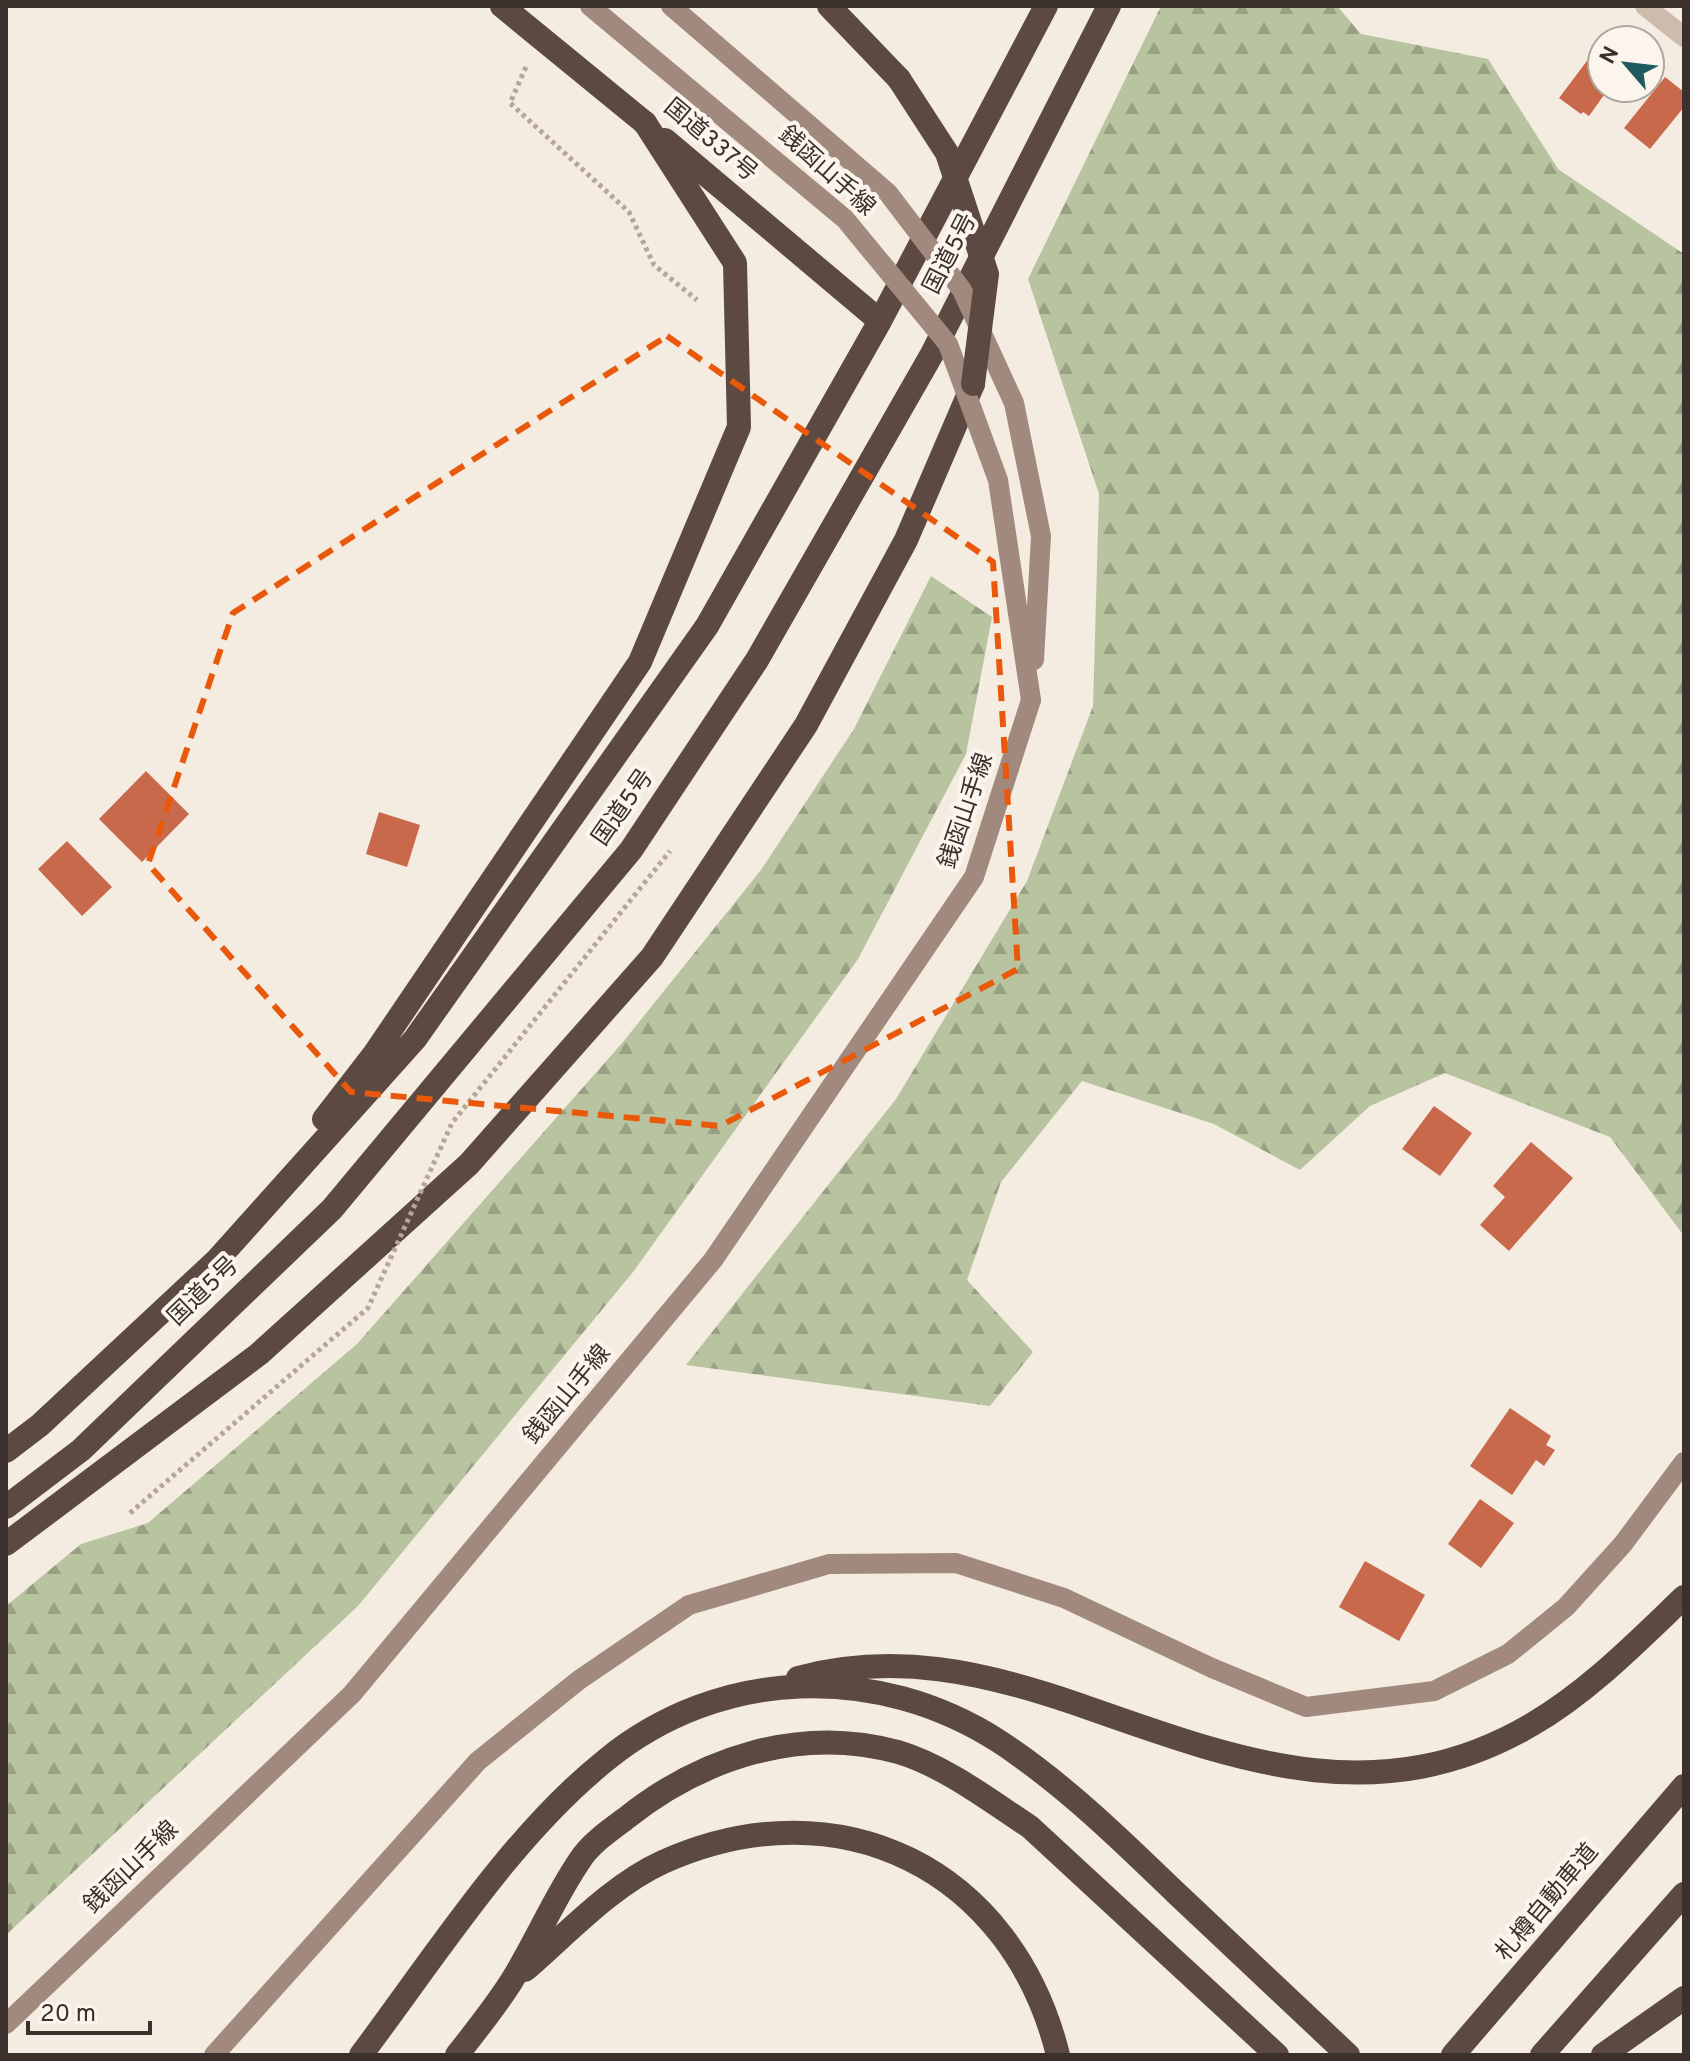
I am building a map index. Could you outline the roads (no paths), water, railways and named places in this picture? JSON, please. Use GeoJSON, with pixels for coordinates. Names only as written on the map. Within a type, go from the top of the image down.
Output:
{"type":"FeatureCollection","features":[{"type":"Feature","properties":{"kind":"highway","name":"国道337号"},"geometry":{"type":"LineString","coordinates":[[502,6],[880,321]]}},
{"type":"Feature","properties":{"kind":"highway"},"geometry":{"type":"LineString","coordinates":[[6,1544],[259,1354],[469,1164],[652,957],[806,725],[906,540],[973,384],[987,274],[947,153],[899,79],[829,6]]}},
{"type":"Feature","properties":{"kind":"highway","name":"国道5号"},"geometry":{"type":"LineString","coordinates":[[6,1451],[40,1425],[217,1260],[415,1039],[707,626],[880,321],[1046,6]]}},
{"type":"Feature","properties":{"kind":"highway","name":"国道5号"},"geometry":{"type":"LineString","coordinates":[[6,1507],[81,1450],[332,1209],[631,850],[757,660],[917,380],[1109,6]]}},
{"type":"Feature","properties":{"kind":"highway"},"geometry":{"type":"LineString","coordinates":[[217,1260],[375,1053],[640,662],[739,427],[735,263],[645,123]]}},
{"type":"Feature","properties":{"kind":"highway"},"geometry":{"type":"LineString","coordinates":[[361,2055],[527,1836],[607,1758],[686,1711],[765,1687],[859,1666],[905,1664],[945,1667],[1033,1689],[1247,1759],[1348,1775],[1398,1772],[1478,1750],[1531,1725],[1615,1662],[1684,1597]]}},
{"type":"Feature","properties":{"kind":"highway"},"geometry":{"type":"LineString","coordinates":[[765,1687],[871,1692],[922,1703],[998,1741],[1089,1810],[1348,2055]]}},
{"type":"Feature","properties":{"kind":"highway"},"geometry":{"type":"LineString","coordinates":[[457,2055],[511,1983],[581,1857],[656,1794],[695,1771],[736,1756],[782,1746],[869,1746],[900,1753],[933,1768],[1030,1827],[1277,2055]]}},
{"type":"Feature","properties":{"kind":"highway","name":"札樽自動車道"},"geometry":{"type":"LineString","coordinates":[[1453,2055],[1684,1786]]}},
{"type":"Feature","properties":{"kind":"highway"},"geometry":{"type":"LineString","coordinates":[[511,1983],[614,1893],[662,1862],[717,1843],[764,1833],[853,1838],[891,1850],[933,1871],[968,1897],[1008,1941],[1035,1983],[1058,2055]]}},
{"type":"Feature","properties":{"kind":"highway"},"geometry":{"type":"LineString","coordinates":[[1542,2055],[1684,1894]]}},
{"type":"Feature","properties":{"kind":"highway"},"geometry":{"type":"LineString","coordinates":[[1603,2055],[1684,1998]]}},
{"type":"Feature","properties":{"kind":"street","name":"銭函山手線"},"geometry":{"type":"LineString","coordinates":[[590,6],[845,219],[948,344],[998,480],[1031,700]]}},
{"type":"Feature","properties":{"kind":"street","name":"銭函山手線"},"geometry":{"type":"LineString","coordinates":[[6,2024],[352,1694],[713,1260],[974,877],[1031,700],[1041,536],[1014,403],[962,290],[888,193],[671,6]]}},
{"type":"Feature","properties":{"kind":"street"},"geometry":{"type":"LineString","coordinates":[[1645,6],[1684,37]]}},
{"type":"Feature","properties":{"kind":"street"},"geometry":{"type":"LineString","coordinates":[[214,2055],[478,1761],[579,1680],[689,1605],[829,1564],[956,1563],[1064,1598],[1212,1668],[1306,1707],[1434,1691],[1508,1654],[1566,1607],[1623,1544],[1684,1462]]}}]}
